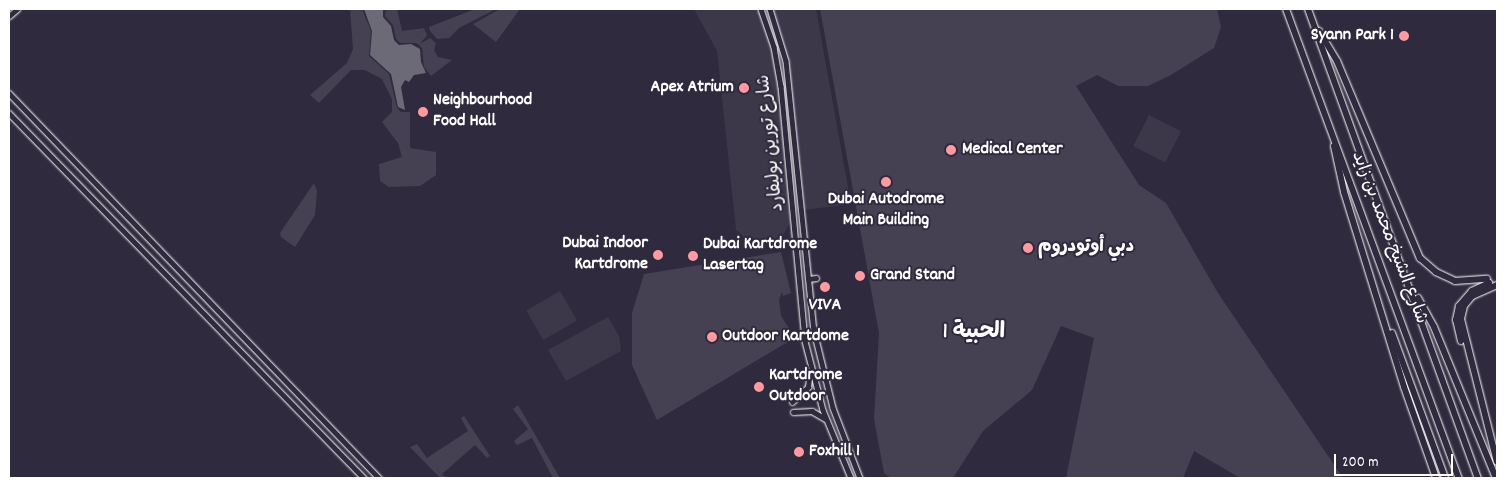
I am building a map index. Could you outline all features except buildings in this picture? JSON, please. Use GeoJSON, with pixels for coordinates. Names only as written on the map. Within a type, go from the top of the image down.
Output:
{"type":"FeatureCollection","features":[{"type":"Feature","properties":{"kind":"highway","name":"شارع الشيخ محمد بن زايد"},"geometry":{"type":"LineString","coordinates":[[1286,9],[1459,478]]}},
{"type":"Feature","properties":{"kind":"highway","name":"شارع الشيخ محمد بن زايد"},"geometry":{"type":"LineString","coordinates":[[1308,9],[1479,478]]}},
{"type":"Feature","properties":{"kind":"highway"},"geometry":{"type":"LineString","coordinates":[[1312,19],[1337,61],[1420,258],[1436,272],[1455,281],[1488,281],[1464,297],[1456,315],[1458,330],[1474,377]]}},
{"type":"Feature","properties":{"kind":"highway"},"geometry":{"type":"LineString","coordinates":[[1331,130],[1344,192],[1435,478]]}},
{"type":"Feature","properties":{"kind":"highway"},"geometry":{"type":"LineString","coordinates":[[1497,285],[1472,296],[1462,312],[1461,325],[1497,462]]}},
{"type":"Feature","properties":{"kind":"highway"},"geometry":{"type":"LineString","coordinates":[[1411,288],[1434,327],[1496,478]]}},
{"type":"Feature","properties":{"kind":"highway"},"geometry":{"type":"LineString","coordinates":[[1379,299],[1445,478]]}},
{"type":"Feature","properties":{"kind":"main road"},"geometry":{"type":"LineString","coordinates":[[9,16],[17,9]]}},
{"type":"Feature","properties":{"kind":"main road","name":"شارع تورين بوليفارد"},"geometry":{"type":"LineString","coordinates":[[761,9],[774,47],[781,86],[802,323],[810,365],[827,420],[851,478]]}},
{"type":"Feature","properties":{"kind":"main road","name":"شارع تورين بوليفارد"},"geometry":{"type":"LineString","coordinates":[[770,9],[784,54],[814,331],[826,386],[860,478]]}},
{"type":"Feature","properties":{"kind":"main road"},"geometry":{"type":"LineString","coordinates":[[781,86],[785,84],[789,92]]}},
{"type":"Feature","properties":{"kind":"main road"},"geometry":{"type":"LineString","coordinates":[[9,93],[379,478]]}},
{"type":"Feature","properties":{"kind":"main road"},"geometry":{"type":"LineString","coordinates":[[9,113],[364,478]]}},
{"type":"Feature","properties":{"kind":"main road"},"geometry":{"type":"LineString","coordinates":[[788,162],[792,167],[796,166]]}},
{"type":"Feature","properties":{"kind":"main road"},"geometry":{"type":"LineString","coordinates":[[808,279],[816,278]]}},
{"type":"Feature","properties":{"kind":"main road"},"geometry":{"type":"LineString","coordinates":[[792,402],[809,384],[810,365]]}},
{"type":"Feature","properties":{"kind":"main road"},"geometry":{"type":"LineString","coordinates":[[793,412],[812,411],[827,420]]}},
{"type":"Feature","properties":{"kind":"main road"},"geometry":{"type":"LineString","coordinates":[[855,468],[862,466]]}},
{"type":"Feature","properties":{"kind":"shaded area"},"geometry":{"type":"Polygon","coordinates":[[[350,9],[362,9],[371,31],[369,56],[389,74],[397,108],[401,112],[410,112],[410,148],[436,152],[436,175],[420,186],[389,187],[380,181],[379,164],[402,157],[398,143],[382,122],[392,112],[392,99],[382,79],[365,70],[351,70],[319,103],[310,95],[347,63],[353,49],[350,9]]]}},
{"type":"Feature","properties":{"kind":"shaded area"},"geometry":{"type":"Polygon","coordinates":[[[364,9],[383,9],[383,17],[391,26],[394,40],[399,45],[411,44],[420,49],[421,62],[426,73],[414,75],[409,82],[405,80],[401,87],[405,110],[398,107],[391,74],[370,55],[372,31],[364,9]]]}},
{"type":"Feature","properties":{"kind":"shaded area"},"geometry":{"type":"Polygon","coordinates":[[[386,9],[397,9],[402,31],[424,28],[427,35],[420,44],[430,38],[436,43],[434,50],[438,57],[452,60],[431,76],[424,67],[422,48],[417,43],[400,43],[396,39],[393,25],[385,16],[386,9]]]}},
{"type":"Feature","properties":{"kind":"shaded area"},"geometry":{"type":"Polygon","coordinates":[[[475,9],[496,9],[459,28],[449,38],[437,39],[430,31],[429,27],[475,9]]]}},
{"type":"Feature","properties":{"kind":"shaded area"},"geometry":{"type":"Polygon","coordinates":[[[500,9],[520,9],[496,42],[473,24],[500,9]]]}},
{"type":"Feature","properties":{"kind":"shaded area"},"geometry":{"type":"Polygon","coordinates":[[[694,9],[816,9],[851,204],[796,211],[779,243],[753,244],[736,230],[717,51],[694,9]]]}},
{"type":"Feature","properties":{"kind":"shaded area","name":"دبي أوتودروم"},"geometry":{"type":"Polygon","coordinates":[[[820,9],[1217,9],[1221,27],[1214,48],[1171,75],[1148,86],[1118,86],[1097,75],[1076,86],[1139,185],[1166,203],[1218,293],[1343,478],[1240,478],[1194,451],[1183,478],[1066,478],[1094,338],[1061,326],[1032,390],[983,431],[953,478],[891,478],[884,473],[874,419],[879,333],[820,9]]]}},
{"type":"Feature","properties":{"kind":"shaded area"},"geometry":{"type":"Polygon","coordinates":[[[1149,115],[1181,131],[1165,163],[1133,146],[1149,115]]]}},
{"type":"Feature","properties":{"kind":"shaded area"},"geometry":{"type":"Polygon","coordinates":[[[314,183],[317,191],[315,215],[295,247],[281,237],[280,233],[314,183]]]}},
{"type":"Feature","properties":{"kind":"shaded area","name":"Outdoor Kartdome"},"geometry":{"type":"Polygon","coordinates":[[[781,252],[791,293],[783,296],[782,292],[779,300],[781,316],[793,334],[791,340],[657,420],[632,365],[632,313],[644,274],[781,252]]]}},
{"type":"Feature","properties":{"kind":"shaded area"},"geometry":{"type":"Polygon","coordinates":[[[560,291],[577,320],[543,340],[526,310],[560,291]]]}},
{"type":"Feature","properties":{"kind":"shaded area"},"geometry":{"type":"Polygon","coordinates":[[[608,317],[619,336],[621,351],[566,381],[548,350],[608,317]]]}},
{"type":"Feature","properties":{"kind":"shaded area"},"geometry":{"type":"Polygon","coordinates":[[[518,405],[560,478],[553,478],[532,438],[517,445],[514,441],[528,429],[513,409],[518,405]]]}},
{"type":"Feature","properties":{"kind":"shaded area"},"geometry":{"type":"Polygon","coordinates":[[[464,416],[490,456],[487,458],[475,445],[442,474],[446,478],[440,478],[410,447],[417,444],[427,458],[468,431],[461,418],[464,416]]]}},
{"type":"Feature","properties":{"kind":"place","name":"Syann Park 1"},"geometry":{"type":"Point","coordinates":[1404,36]}},
{"type":"Feature","properties":{"kind":"place","name":"Apex Atrium"},"geometry":{"type":"Point","coordinates":[744,88]}},
{"type":"Feature","properties":{"kind":"place","name":"Neighbourhood Food Hall"},"geometry":{"type":"Point","coordinates":[423,112]}},
{"type":"Feature","properties":{"kind":"place","name":"Medical Center"},"geometry":{"type":"Point","coordinates":[951,150]}},
{"type":"Feature","properties":{"kind":"place","name":"Dubai Autodrome Main Building"},"geometry":{"type":"Point","coordinates":[886,182]}},
{"type":"Feature","properties":{"kind":"place","name":"دبي أوتودروم"},"geometry":{"type":"Point","coordinates":[1028,248]}},
{"type":"Feature","properties":{"kind":"place","name":"Dubai Indoor Kartdrome"},"geometry":{"type":"Point","coordinates":[658,255]}},
{"type":"Feature","properties":{"kind":"place","name":"Dubai Kartdrome Lasertag"},"geometry":{"type":"Point","coordinates":[693,256]}},
{"type":"Feature","properties":{"kind":"place","name":"Grand Stand"},"geometry":{"type":"Point","coordinates":[860,276]}},
{"type":"Feature","properties":{"kind":"place","name":"VIVA"},"geometry":{"type":"Point","coordinates":[825,287]}},
{"type":"Feature","properties":{"kind":"place","name":"Outdoor Kartdome"},"geometry":{"type":"Point","coordinates":[712,337]}},
{"type":"Feature","properties":{"kind":"place","name":"Kartdrome Outdoor"},"geometry":{"type":"Point","coordinates":[759,387]}},
{"type":"Feature","properties":{"kind":"place","name":"Foxhill 1"},"geometry":{"type":"Point","coordinates":[799,452]}},
{"type":"Feature","properties":{"kind":"district","name":"الحبية 1"},"geometry":{"type":"Point","coordinates":[974,333]}}]}
